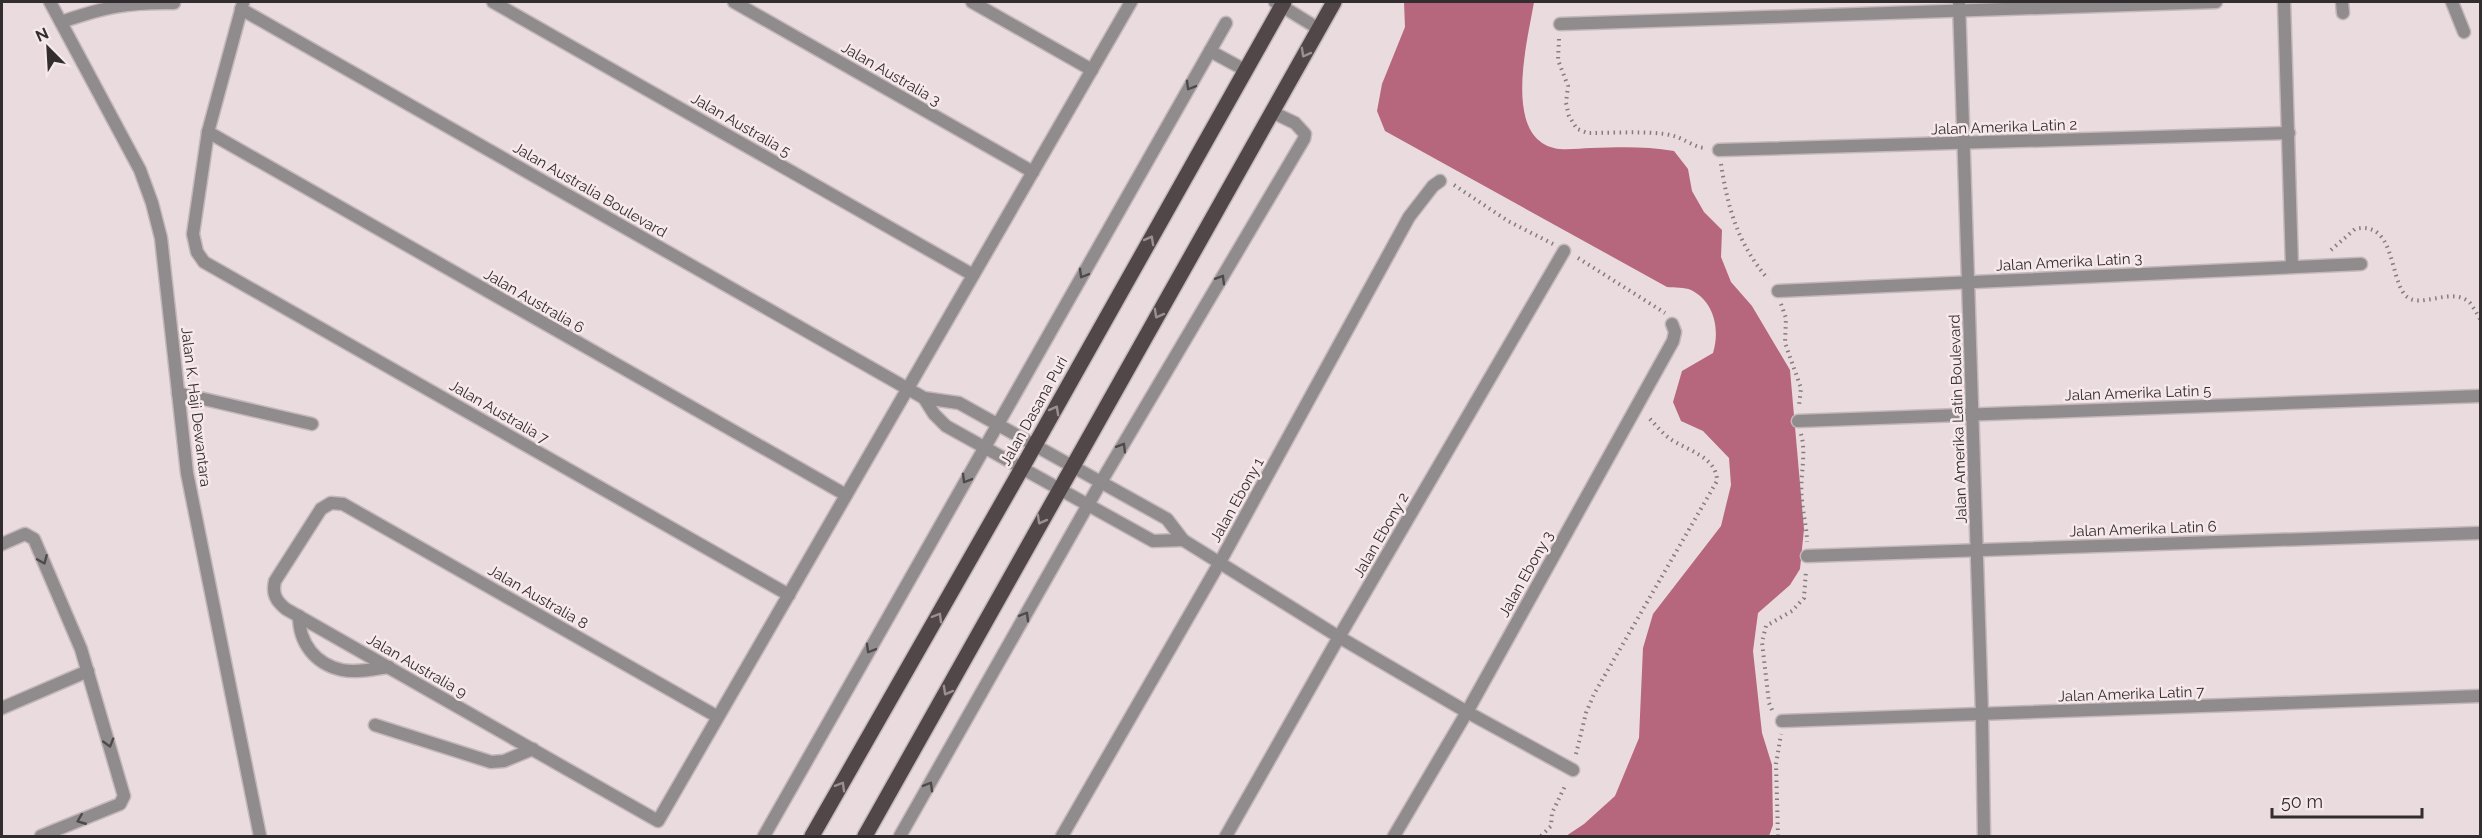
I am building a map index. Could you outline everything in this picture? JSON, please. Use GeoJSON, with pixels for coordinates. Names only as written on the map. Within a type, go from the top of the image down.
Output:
{"type":"FeatureCollection","features":[{"type":"Feature","properties":{"kind":"main road"},"geometry":{"type":"LineString","coordinates":[[866,837],[1059,488],[1319,29],[1332,2]]}},
{"type":"Feature","properties":{"kind":"main road","name":"Jalan Dasana Puri"},"geometry":{"type":"LineString","coordinates":[[812,837],[1035,445],[1245,70],[1280,3]]}},
{"type":"Feature","properties":{"kind":"street","name":"Jalan K. Haji Dewantara"},"geometry":{"type":"LineString","coordinates":[[50,2],[140,170],[161,238],[187,472],[260,837]]}},
{"type":"Feature","properties":{"kind":"street"},"geometry":{"type":"LineString","coordinates":[[61,22],[117,5],[139,2],[174,3]]}},
{"type":"Feature","properties":{"kind":"street","name":"Jalan Australia 5"},"geometry":{"type":"LineString","coordinates":[[493,2],[973,275]]}},
{"type":"Feature","properties":{"kind":"street","name":"Jalan Australia 3"},"geometry":{"type":"LineString","coordinates":[[734,2],[1033,172]]}},
{"type":"Feature","properties":{"kind":"street"},"geometry":{"type":"LineString","coordinates":[[972,2],[1092,70]]}},
{"type":"Feature","properties":{"kind":"street"},"geometry":{"type":"LineString","coordinates":[[718,717],[1131,2]]}},
{"type":"Feature","properties":{"kind":"street"},"geometry":{"type":"LineString","coordinates":[[1560,24],[1959,6],[2216,2]]}},
{"type":"Feature","properties":{"kind":"street"},"geometry":{"type":"LineString","coordinates":[[2284,2],[2292,267]]}},
{"type":"Feature","properties":{"kind":"street"},"geometry":{"type":"LineString","coordinates":[[2452,2],[2464,32]]}},
{"type":"Feature","properties":{"kind":"street"},"geometry":{"type":"LineString","coordinates":[[1280,3],[1319,29]]}},
{"type":"Feature","properties":{"kind":"street"},"geometry":{"type":"LineString","coordinates":[[208,132],[242,5]]}},
{"type":"Feature","properties":{"kind":"street","name":"Jalan Australia Boulevard"},"geometry":{"type":"LineString","coordinates":[[242,5],[924,398]]}},
{"type":"Feature","properties":{"kind":"street","name":"Jalan Amerika Latin Boulevard"},"geometry":{"type":"LineString","coordinates":[[1959,6],[1984,837]]}},
{"type":"Feature","properties":{"kind":"street"},"geometry":{"type":"LineString","coordinates":[[764,837],[1226,23]]}},
{"type":"Feature","properties":{"kind":"street"},"geometry":{"type":"LineString","coordinates":[[1210,51],[1245,70]]}},
{"type":"Feature","properties":{"kind":"street"},"geometry":{"type":"LineString","coordinates":[[900,837],[1101,482],[1304,139],[1305,134],[1295,123],[1272,112]]}},
{"type":"Feature","properties":{"kind":"street","name":"Jalan Australia 7"},"geometry":{"type":"LineString","coordinates":[[208,132],[193,234],[196,252],[204,262],[789,595]]}},
{"type":"Feature","properties":{"kind":"street","name":"Jalan Australia 6"},"geometry":{"type":"LineString","coordinates":[[208,132],[846,495]]}},
{"type":"Feature","properties":{"kind":"street","name":"Jalan Amerika Latin 2"},"geometry":{"type":"LineString","coordinates":[[1719,150],[2289,134]]}},
{"type":"Feature","properties":{"kind":"street","name":"Jalan Ebony 1"},"geometry":{"type":"LineString","coordinates":[[1062,837],[1220,562],[1409,217],[1433,186],[1440,181]]}},
{"type":"Feature","properties":{"kind":"street","name":"Jalan Ebony 2"},"geometry":{"type":"LineString","coordinates":[[1226,837],[1339,637],[1564,251]]}},
{"type":"Feature","properties":{"kind":"street","name":"Jalan Amerika Latin 3"},"geometry":{"type":"LineString","coordinates":[[1778,291],[2361,264]]}},
{"type":"Feature","properties":{"kind":"street","name":"Jalan Ebony 3"},"geometry":{"type":"LineString","coordinates":[[1395,837],[1673,341],[1675,332],[1672,324]]}},
{"type":"Feature","properties":{"kind":"street"},"geometry":{"type":"LineString","coordinates":[[178,393],[312,424]]}},
{"type":"Feature","properties":{"kind":"street","name":"Jalan Amerika Latin 5"},"geometry":{"type":"LineString","coordinates":[[1797,421],[2481,396]]}},
{"type":"Feature","properties":{"kind":"street"},"geometry":{"type":"LineString","coordinates":[[924,398],[959,403],[1167,519],[1183,540],[1339,637],[1467,712],[1573,770]]}},
{"type":"Feature","properties":{"kind":"street"},"geometry":{"type":"LineString","coordinates":[[924,398],[934,414],[946,426],[1153,541],[1183,540]]}},
{"type":"Feature","properties":{"kind":"street","name":"Jalan Australia 9"},"geometry":{"type":"LineString","coordinates":[[343,504],[331,503],[321,509],[275,581],[275,597],[286,609],[658,820],[718,717]]}},
{"type":"Feature","properties":{"kind":"street","name":"Jalan Australia 8"},"geometry":{"type":"LineString","coordinates":[[343,504],[718,717]]}},
{"type":"Feature","properties":{"kind":"street","name":"Jalan Amerika Latin 6"},"geometry":{"type":"LineString","coordinates":[[1807,556],[2481,533]]}},
{"type":"Feature","properties":{"kind":"street"},"geometry":{"type":"LineString","coordinates":[[2,544],[25,534],[34,539],[81,649],[124,796],[120,804],[41,837]]}},
{"type":"Feature","properties":{"kind":"street"},"geometry":{"type":"LineString","coordinates":[[299,616],[302,638],[312,654],[331,666],[343,670],[389,667]]}},
{"type":"Feature","properties":{"kind":"street"},"geometry":{"type":"LineString","coordinates":[[2,708],[88,671]]}},
{"type":"Feature","properties":{"kind":"street","name":"Jalan Amerika Latin 7"},"geometry":{"type":"LineString","coordinates":[[1782,721],[2481,696]]}},
{"type":"Feature","properties":{"kind":"street"},"geometry":{"type":"LineString","coordinates":[[375,725],[491,762],[504,761],[533,749]]}},
{"type":"Feature","properties":{"kind":"path"},"geometry":{"type":"LineString","coordinates":[[1560,24],[1557,60],[1568,86],[1566,103],[1569,116],[1577,129],[1588,133],[1664,134],[1683,137],[1699,147],[1719,150],[1726,199],[1738,228],[1741,243],[1778,291],[1786,318],[1785,343],[1801,388],[1797,421],[1804,444],[1802,500],[1807,526],[1807,556],[1804,598],[1792,611],[1766,626],[1762,642],[1769,703],[1774,716],[1782,721],[1776,764],[1778,837]]}},
{"type":"Feature","properties":{"kind":"path"},"geometry":{"type":"LineString","coordinates":[[1440,181],[1451,183],[1508,221],[1535,233],[1664,311],[1672,324]]}},
{"type":"Feature","properties":{"kind":"path"},"geometry":{"type":"LineString","coordinates":[[2322,265],[2326,254],[2349,233],[2362,228],[2371,229],[2386,244],[2403,292],[2408,298],[2417,300],[2460,296],[2470,303],[2481,319]]}},
{"type":"Feature","properties":{"kind":"path"},"geometry":{"type":"LineString","coordinates":[[1541,837],[1551,826],[1558,798],[1573,770],[1586,713],[1594,694],[1717,481],[1708,460],[1668,437],[1637,406]]}},
{"type":"Feature","properties":{"kind":"shaded area"},"geometry":{"type":"Polygon","coordinates":[[[1404,2],[1534,2],[1522,84],[1523,106],[1528,125],[1538,140],[1554,148],[1563,149],[1633,147],[1674,151],[1688,169],[1692,191],[1704,212],[1722,230],[1721,257],[1731,282],[1752,306],[1790,370],[1804,529],[1800,569],[1790,585],[1758,613],[1753,651],[1762,733],[1772,765],[1773,825],[1769,836],[1566,836],[1584,824],[1615,796],[1639,738],[1643,648],[1653,614],[1721,526],[1731,485],[1729,458],[1703,431],[1681,421],[1673,402],[1682,371],[1713,353],[1716,335],[1714,317],[1706,302],[1691,290],[1667,287],[1385,131],[1377,111],[1382,84],[1405,27],[1404,2]]]}}]}
